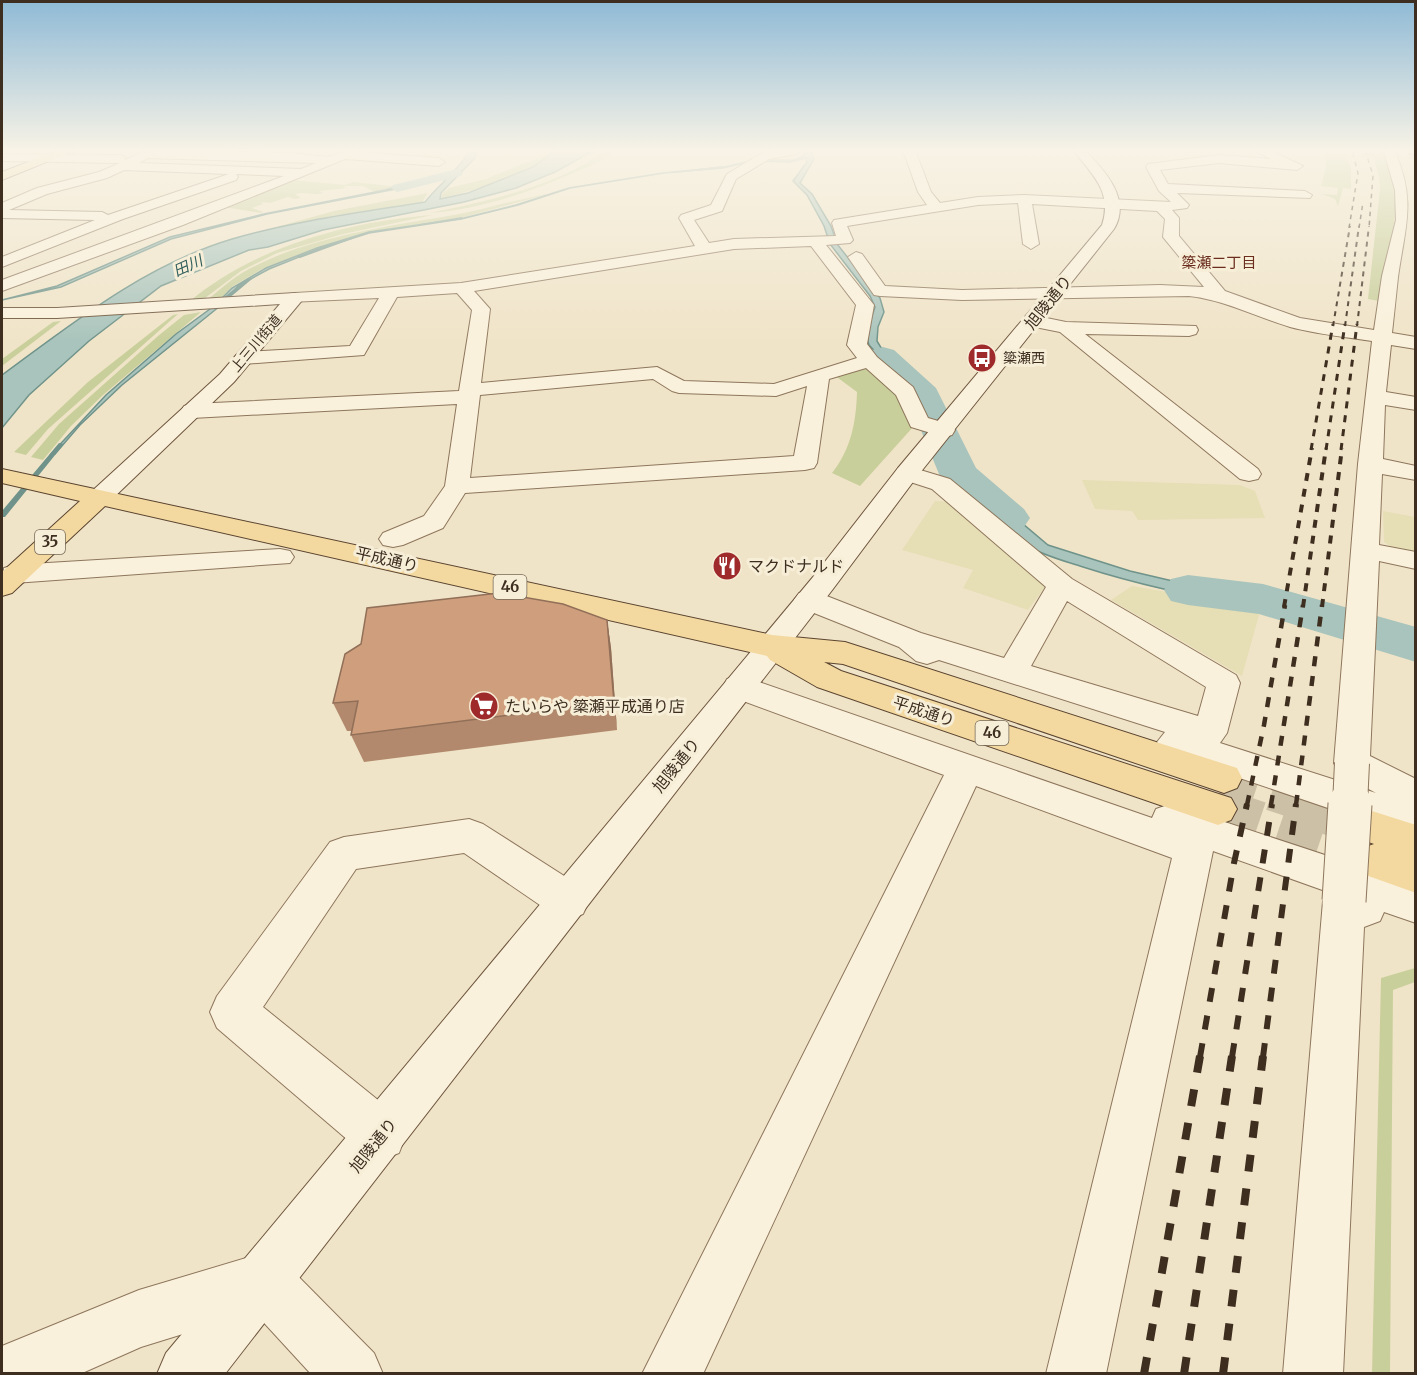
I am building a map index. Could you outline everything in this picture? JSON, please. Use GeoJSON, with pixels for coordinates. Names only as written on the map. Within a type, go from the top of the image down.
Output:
{"type":"FeatureCollection","features":[{"type":"Feature","properties":{"kind":"main road","name":"平成通り"},"geometry":{"type":"LineString","coordinates":[[4,476],[100,497],[755,667],[829,679],[1221,793]]}},
{"type":"Feature","properties":{"kind":"main road","name":"上三川街道"},"geometry":{"type":"LineString","coordinates":[[8,581],[100,497]]}},
{"type":"Feature","properties":{"kind":"main road"},"geometry":{"type":"LineString","coordinates":[[1416,842],[1373,844],[1416,875]]}},
{"type":"Feature","properties":{"kind":"street"},"geometry":{"type":"LineString","coordinates":[[12,214],[118,216],[178,222]]}},
{"type":"Feature","properties":{"kind":"street"},"geometry":{"type":"LineString","coordinates":[[2,262],[123,214]]}},
{"type":"Feature","properties":{"kind":"street"},"geometry":{"type":"LineString","coordinates":[[2,286],[198,214]]}},
{"type":"Feature","properties":{"kind":"street"},"geometry":{"type":"LineString","coordinates":[[698,214],[686,218],[704,248]]}},
{"type":"Feature","properties":{"kind":"street"},"geometry":{"type":"LineString","coordinates":[[900,214],[838,223],[845,240],[880,291],[911,294],[1178,290],[1219,295],[1278,318],[1383,339],[1416,343]]}},
{"type":"Feature","properties":{"kind":"street"},"geometry":{"type":"LineString","coordinates":[[1026,214],[1031,244]]}},
{"type":"Feature","properties":{"kind":"street","name":"旭陵通り"},"geometry":{"type":"LineString","coordinates":[[187,1374],[809,600],[907,473],[1109,226],[1113,214]]}},
{"type":"Feature","properties":{"kind":"street"},"geometry":{"type":"LineString","coordinates":[[1168,214],[1172,218],[1171,237],[1219,295]]}},
{"type":"Feature","properties":{"kind":"street"},"geometry":{"type":"LineString","coordinates":[[1313,1374],[1375,397],[1383,339],[1398,298],[1390,276],[1401,257],[1409,221]]}},
{"type":"Feature","properties":{"kind":"street"},"geometry":{"type":"LineString","coordinates":[[295,298],[460,288],[734,244],[845,240]]}},
{"type":"Feature","properties":{"kind":"street"},"geometry":{"type":"LineString","coordinates":[[14,241],[49,243]]}},
{"type":"Feature","properties":{"kind":"street"},"geometry":{"type":"LineString","coordinates":[[815,241],[865,305],[856,345],[870,361],[905,392],[919,422],[944,430]]}},
{"type":"Feature","properties":{"kind":"street"},"geometry":{"type":"LineString","coordinates":[[393,539],[434,522],[457,486],[481,309],[460,288]]}},
{"type":"Feature","properties":{"kind":"street"},"geometry":{"type":"LineString","coordinates":[[244,358],[357,351],[391,292]]}},
{"type":"Feature","properties":{"kind":"street","name":"上三川街道"},"geometry":{"type":"LineString","coordinates":[[2,313],[65,313],[295,298]]}},
{"type":"Feature","properties":{"kind":"street","name":"上三川街道"},"geometry":{"type":"LineString","coordinates":[[100,497],[227,378],[295,298]]}},
{"type":"Feature","properties":{"kind":"street"},"geometry":{"type":"LineString","coordinates":[[1032,321],[1066,328],[1190,330]]}},
{"type":"Feature","properties":{"kind":"street"},"geometry":{"type":"LineString","coordinates":[[1066,328],[1249,474]]}},
{"type":"Feature","properties":{"kind":"street"},"geometry":{"type":"LineString","coordinates":[[192,411],[469,394],[657,373],[679,387],[776,390],[870,361]]}},
{"type":"Feature","properties":{"kind":"street"},"geometry":{"type":"LineString","coordinates":[[457,486],[805,464],[819,375]]}},
{"type":"Feature","properties":{"kind":"street"},"geometry":{"type":"LineString","coordinates":[[1375,397],[1416,404]]}},
{"type":"Feature","properties":{"kind":"street"},"geometry":{"type":"LineString","coordinates":[[1370,464],[1416,473]]}},
{"type":"Feature","properties":{"kind":"street"},"geometry":{"type":"LineString","coordinates":[[809,600],[910,640],[1210,733],[1224,683],[1062,585],[941,484],[907,473]]}},
{"type":"Feature","properties":{"kind":"street"},"geometry":{"type":"LineString","coordinates":[[1364,550],[1416,561]]}},
{"type":"Feature","properties":{"kind":"street"},"geometry":{"type":"LineString","coordinates":[[8,581],[280,556]]}},
{"type":"Feature","properties":{"kind":"street"},"geometry":{"type":"LineString","coordinates":[[1012,671],[1062,585]]}},
{"type":"Feature","properties":{"kind":"street"},"geometry":{"type":"LineString","coordinates":[[910,640],[936,661],[1416,822]]}},
{"type":"Feature","properties":{"kind":"street"},"geometry":{"type":"LineString","coordinates":[[755,667],[966,768],[1194,849],[1076,1374]]}},
{"type":"Feature","properties":{"kind":"street"},"geometry":{"type":"LineString","coordinates":[[755,667],[903,730],[1416,904]]}},
{"type":"Feature","properties":{"kind":"street"},"geometry":{"type":"LineString","coordinates":[[1352,763],[1416,797]]}},
{"type":"Feature","properties":{"kind":"street"},"geometry":{"type":"LineString","coordinates":[[672,1374],[966,768]]}},
{"type":"Feature","properties":{"kind":"street"},"geometry":{"type":"LineString","coordinates":[[381,1135],[233,1012],[344,854],[469,836],[568,901]]}},
{"type":"Feature","properties":{"kind":"street"},"geometry":{"type":"LineString","coordinates":[[1344,901],[1416,926]]}},
{"type":"Feature","properties":{"kind":"street"},"geometry":{"type":"LineString","coordinates":[[7,1374],[139,1319],[263,1281],[353,1374]]}},
{"type":"Feature","properties":{"kind":"shaded area"},"geometry":{"type":"Polygon","coordinates":[[[1082,480],[1240,485],[1255,491],[1265,518],[1138,520],[1132,511],[1095,509],[1082,480]]]}},
{"type":"Feature","properties":{"kind":"shaded area"},"geometry":{"type":"Polygon","coordinates":[[[935,501],[955,502],[1035,573],[1045,587],[1028,610],[963,588],[973,570],[902,550],[935,501]]]}},
{"type":"Feature","properties":{"kind":"shaded area"},"geometry":{"type":"Polygon","coordinates":[[[1383,511],[1415,517],[1415,556],[1399,552],[1384,542],[1383,511]]]}},
{"type":"Feature","properties":{"kind":"shaded area"},"geometry":{"type":"Polygon","coordinates":[[[1132,586],[1261,608],[1242,676],[1111,600],[1132,586]]]}},
{"type":"Feature","properties":{"kind":"green space"},"geometry":{"type":"Polygon","coordinates":[[[323,214],[359,214],[237,238],[323,214]]]}},
{"type":"Feature","properties":{"kind":"green space"},"geometry":{"type":"Polygon","coordinates":[[[458,214],[475,214],[457,219],[369,232],[316,248],[264,268],[233,286],[219,300],[207,300],[248,269],[279,255],[329,239],[458,214]]]}},
{"type":"Feature","properties":{"kind":"green space"},"geometry":{"type":"Polygon","coordinates":[[[1377,214],[1395,214],[1393,239],[1379,301],[1368,299],[1377,214]]]}},
{"type":"Feature","properties":{"kind":"green space"},"geometry":{"type":"Polygon","coordinates":[[[433,215],[343,234],[277,253],[241,271],[201,301],[189,302],[242,266],[304,240],[369,223],[433,215]]]}},
{"type":"Feature","properties":{"kind":"green space"},"geometry":{"type":"Polygon","coordinates":[[[201,312],[103,395],[71,426],[43,460],[31,457],[59,424],[158,336],[184,315],[201,312]]]}},
{"type":"Feature","properties":{"kind":"green space"},"geometry":{"type":"Polygon","coordinates":[[[178,314],[48,429],[26,455],[14,452],[88,382],[173,315],[178,314]]]}},
{"type":"Feature","properties":{"kind":"green space"},"geometry":{"type":"Polygon","coordinates":[[[61,321],[2,366],[2,359],[53,322],[61,321]]]}},
{"type":"Feature","properties":{"kind":"green space"},"geometry":{"type":"Polygon","coordinates":[[[870,367],[898,393],[914,426],[860,486],[832,473],[848,445],[857,392],[834,375],[870,367]]]}},
{"type":"Feature","properties":{"kind":"green space"},"geometry":{"type":"Polygon","coordinates":[[[1415,968],[1415,982],[1393,990],[1390,1373],[1372,1373],[1381,978],[1415,968]]]}},
{"type":"Feature","properties":{"kind":"water"},"geometry":{"type":"Polygon","coordinates":[[[266,214],[171,239],[61,287],[2,300],[57,286],[170,237],[266,214]]]}},
{"type":"Feature","properties":{"kind":"water","name":"田川"},"geometry":{"type":"Polygon","coordinates":[[[351,214],[403,214],[323,230],[268,247],[249,250],[161,286],[89,341],[29,395],[2,428],[2,375],[111,297],[140,279],[200,250],[279,227],[351,214]]]}},
{"type":"Feature","properties":{"kind":"water"},"geometry":{"type":"Polygon","coordinates":[[[481,214],[461,219],[369,233],[319,249],[269,269],[238,286],[220,306],[122,385],[80,425],[55,454],[51,454],[106,395],[176,334],[214,306],[232,288],[266,268],[317,248],[369,232],[481,214]]]}},
{"type":"Feature","properties":{"kind":"water"},"geometry":{"type":"Polygon","coordinates":[[[818,214],[824,214],[837,244],[880,298],[884,312],[878,327],[877,341],[883,351],[913,378],[935,406],[928,415],[918,396],[869,345],[866,334],[875,307],[870,296],[830,244],[818,214]]]}},
{"type":"Feature","properties":{"kind":"water"},"geometry":{"type":"Polygon","coordinates":[[[962,459],[972,481],[1048,545],[1130,571],[1177,582],[1263,596],[1261,608],[1149,586],[1034,550],[997,521],[952,473],[962,459]]]}},
{"type":"Feature","properties":{"kind":"building","name":"たいらや 簗瀬平成通り店"},"geometry":{"type":"Polygon","coordinates":[[[499,593],[563,604],[607,620],[614,702],[351,735],[358,701],[333,703],[345,654],[361,644],[367,608],[499,593]]]}},
{"type":"Feature","properties":{"kind":"waterway"},"geometry":{"type":"LineString","coordinates":[[422,224],[462,218]]}},
{"type":"Feature","properties":{"kind":"waterway"},"geometry":{"type":"LineString","coordinates":[[298,257],[350,239]]}},
{"type":"Feature","properties":{"kind":"waterway"},"geometry":{"type":"LineString","coordinates":[[219,304],[250,279]]}},
{"type":"Feature","properties":{"kind":"waterway"},"geometry":{"type":"LineString","coordinates":[[883,357],[924,395],[959,474],[1009,518]]}},
{"type":"Feature","properties":{"kind":"waterway"},"geometry":{"type":"LineString","coordinates":[[2,515],[61,444]]}},
{"type":"Feature","properties":{"kind":"waterway"},"geometry":{"type":"LineString","coordinates":[[1188,590],[1263,599],[1416,645]]}},
{"type":"Feature","properties":{"kind":"tunnel"},"geometry":{"type":"LineString","coordinates":[[1224,778],[1306,805]]}},
{"type":"Feature","properties":{"kind":"tunnel"},"geometry":{"type":"LineString","coordinates":[[1301,804],[1370,827]]}},
{"type":"Feature","properties":{"kind":"tunnel"},"geometry":{"type":"LineString","coordinates":[[1218,809],[1369,860]]}},
{"type":"Feature","properties":{"kind":"railway"},"geometry":{"type":"LineString","coordinates":[[1349,228],[1351,214]]}},
{"type":"Feature","properties":{"kind":"railway"},"geometry":{"type":"LineString","coordinates":[[1359,228],[1361,214]]}},
{"type":"Feature","properties":{"kind":"railway"},"geometry":{"type":"LineString","coordinates":[[1369,228],[1370,214]]}},
{"type":"Feature","properties":{"kind":"railway"},"geometry":{"type":"LineString","coordinates":[[1333,326],[1350,226]]}},
{"type":"Feature","properties":{"kind":"railway"},"geometry":{"type":"LineString","coordinates":[[1345,326],[1359,226]]}},
{"type":"Feature","properties":{"kind":"railway"},"geometry":{"type":"LineString","coordinates":[[1357,326],[1369,226]]}},
{"type":"Feature","properties":{"kind":"railway"},"geometry":{"type":"LineString","coordinates":[[1311,450],[1333,324]]}},
{"type":"Feature","properties":{"kind":"railway"},"geometry":{"type":"LineString","coordinates":[[1326,450],[1345,324]]}},
{"type":"Feature","properties":{"kind":"railway"},"geometry":{"type":"LineString","coordinates":[[1341,450],[1357,324]]}},
{"type":"Feature","properties":{"kind":"railway"},"geometry":{"type":"LineString","coordinates":[[1284,607],[1312,448]]}},
{"type":"Feature","properties":{"kind":"railway"},"geometry":{"type":"LineString","coordinates":[[1303,607],[1326,448]]}},
{"type":"Feature","properties":{"kind":"railway"},"geometry":{"type":"LineString","coordinates":[[1322,607],[1342,448]]}},
{"type":"Feature","properties":{"kind":"railway"},"geometry":{"type":"LineString","coordinates":[[1247,805],[1285,605]]}},
{"type":"Feature","properties":{"kind":"railway"},"geometry":{"type":"LineString","coordinates":[[1271,805],[1303,605]]}},
{"type":"Feature","properties":{"kind":"railway"},"geometry":{"type":"LineString","coordinates":[[1296,805],[1322,605]]}},
{"type":"Feature","properties":{"kind":"railway"},"geometry":{"type":"LineString","coordinates":[[1200,1057],[1234,863],[1247,804]]}},
{"type":"Feature","properties":{"kind":"railway"},"geometry":{"type":"LineString","coordinates":[[1232,1057],[1272,804]]}},
{"type":"Feature","properties":{"kind":"railway"},"geometry":{"type":"LineString","coordinates":[[1263,1057],[1296,804]]}},
{"type":"Feature","properties":{"kind":"railway"},"geometry":{"type":"LineString","coordinates":[[1144,1374],[1200,1056]]}},
{"type":"Feature","properties":{"kind":"railway"},"geometry":{"type":"LineString","coordinates":[[1184,1374],[1232,1056]]}},
{"type":"Feature","properties":{"kind":"railway"},"geometry":{"type":"LineString","coordinates":[[1223,1374],[1263,1056]]}},
{"type":"Feature","properties":{"kind":"place","name":"簗瀬西"},"geometry":{"type":"Point","coordinates":[982,358]}},
{"type":"Feature","properties":{"kind":"place","name":"マクドナルド"},"geometry":{"type":"Point","coordinates":[727,566]}},
{"type":"Feature","properties":{"kind":"place","name":"たいらや 簗瀬平成通り店"},"geometry":{"type":"Point","coordinates":[484,706]}},
{"type":"Feature","properties":{"kind":"district","name":"簗瀬二丁目"},"geometry":{"type":"Point","coordinates":[1219,263]}}]}
